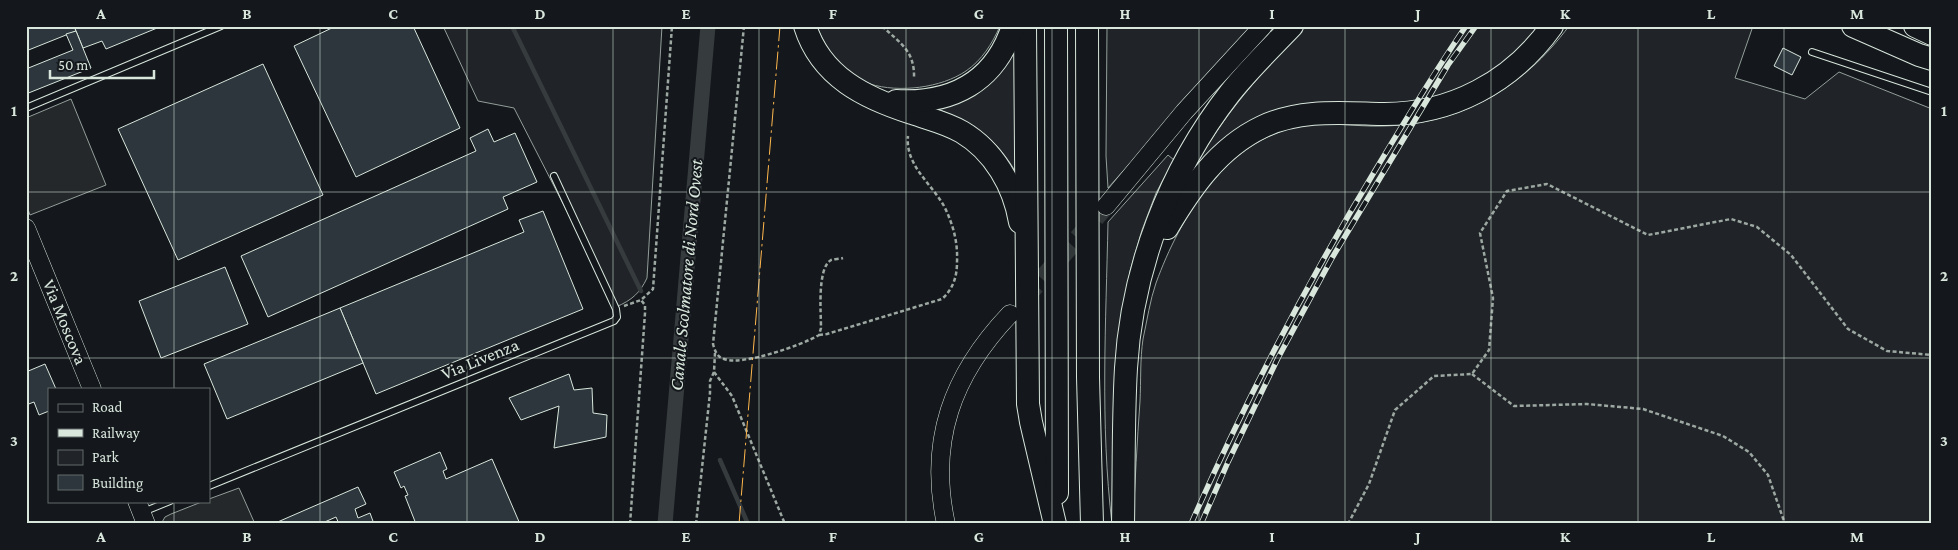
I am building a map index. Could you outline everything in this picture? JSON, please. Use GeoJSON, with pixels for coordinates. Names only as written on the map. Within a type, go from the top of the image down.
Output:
{"type":"FeatureCollection","features":[{"type":"Feature","properties":{"kind":"highway"},"geometry":{"type":"LineString","coordinates":[[805,26],[812,46],[828,68],[848,84],[870,97],[961,131],[990,154],[1006,179],[1015,202],[1026,270]]}},
{"type":"Feature","properties":{"kind":"highway"},"geometry":{"type":"LineString","coordinates":[[870,97],[917,102],[933,100],[962,90],[976,81],[992,65],[1003,51],[1013,26]]}},
{"type":"Feature","properties":{"kind":"highway"},"geometry":{"type":"LineString","coordinates":[[1026,26],[1028,404],[1057,524]]}},
{"type":"Feature","properties":{"kind":"highway"},"geometry":{"type":"LineString","coordinates":[[1056,26],[1057,524]]}},
{"type":"Feature","properties":{"kind":"highway"},"geometry":{"type":"LineString","coordinates":[[1087,26],[1088,378],[1092,524]]}},
{"type":"Feature","properties":{"kind":"highway"},"geometry":{"type":"LineString","coordinates":[[1123,524],[1126,367],[1141,274],[1156,223],[1191,151],[1231,91],[1292,26]]}},
{"type":"Feature","properties":{"kind":"highway"},"geometry":{"type":"LineString","coordinates":[[1141,274],[1156,245],[1205,172],[1224,152],[1246,136],[1282,119],[1319,112],[1401,114],[1438,108],[1456,102],[1487,87],[1513,70],[1535,48],[1552,26]]}},
{"type":"Feature","properties":{"kind":"highway"},"geometry":{"type":"LineString","coordinates":[[1838,26],[1932,59]]}},
{"type":"Feature","properties":{"kind":"highway"},"geometry":{"type":"LineString","coordinates":[[1853,26],[1898,46]]}},
{"type":"Feature","properties":{"kind":"highway"},"geometry":{"type":"LineString","coordinates":[[1915,26],[1932,34]]}},
{"type":"Feature","properties":{"kind":"main road"},"geometry":{"type":"LineString","coordinates":[[1127,184],[1184,112],[1263,26]]}},
{"type":"Feature","properties":{"kind":"main road"},"geometry":{"type":"LineString","coordinates":[[1106,206],[1187,125],[1279,26]]}},
{"type":"Feature","properties":{"kind":"main road"},"geometry":{"type":"LineString","coordinates":[[1265,54],[1285,26]]}},
{"type":"Feature","properties":{"kind":"main road","name":"Via Moscova"},"geometry":{"type":"LineString","coordinates":[[26,228],[92,388]]}},
{"type":"Feature","properties":{"kind":"main road"},"geometry":{"type":"LineString","coordinates":[[946,524],[941,499],[939,468],[940,450],[946,419],[958,387],[968,368],[986,340],[1010,314]]}},
{"type":"Feature","properties":{"kind":"lane"},"geometry":{"type":"LineString","coordinates":[[26,108],[221,26]]}},
{"type":"Feature","properties":{"kind":"lane"},"geometry":{"type":"LineString","coordinates":[[1812,52],[1932,92]]}},
{"type":"Feature","properties":{"kind":"lane"},"geometry":{"type":"LineString","coordinates":[[554,176],[616,309]]}},
{"type":"Feature","properties":{"kind":"lane","name":"Via Livenza"},"geometry":{"type":"LineString","coordinates":[[210,486],[610,323],[617,317],[616,309]]}},
{"type":"Feature","properties":{"kind":"lane"},"geometry":{"type":"LineString","coordinates":[[142,513],[168,502]]}},
{"type":"Feature","properties":{"kind":"path"},"geometry":{"type":"LineString","coordinates":[[616,309],[641,300],[653,289],[672,26]]}},
{"type":"Feature","properties":{"kind":"path"},"geometry":{"type":"LineString","coordinates":[[696,524],[710,381],[714,372],[715,353],[713,344],[744,26]]}},
{"type":"Feature","properties":{"kind":"path"},"geometry":{"type":"LineString","coordinates":[[882,26],[911,56],[914,79]]}},
{"type":"Feature","properties":{"kind":"path"},"geometry":{"type":"LineString","coordinates":[[715,353],[722,359],[732,361],[762,357],[810,341],[819,335],[942,299],[948,293],[956,281],[957,251],[950,222],[943,205],[915,166],[907,144],[908,136]]}},
{"type":"Feature","properties":{"kind":"path"},"geometry":{"type":"LineString","coordinates":[[1472,374],[1489,350],[1492,298],[1480,233],[1507,191],[1547,184],[1648,235],[1731,219],[1757,227],[1791,255],[1848,329],[1887,351],[1932,355]]}},
{"type":"Feature","properties":{"kind":"path"},"geometry":{"type":"LineString","coordinates":[[819,335],[821,328],[822,277],[825,266],[832,260],[843,258]]}},
{"type":"Feature","properties":{"kind":"path"},"geometry":{"type":"LineString","coordinates":[[630,524],[645,313],[645,305],[641,300]]}},
{"type":"Feature","properties":{"kind":"path"},"geometry":{"type":"LineString","coordinates":[[714,372],[732,396],[785,524]]}},
{"type":"Feature","properties":{"kind":"path"},"geometry":{"type":"LineString","coordinates":[[1348,524],[1369,484],[1395,410],[1434,376],[1472,374],[1514,406],[1587,404],[1643,409],[1723,436],[1749,452],[1768,475],[1785,524]]}},
{"type":"Feature","properties":{"kind":"green space"},"geometry":{"type":"Polygon","coordinates":[[[443,26],[662,26],[647,278],[638,292],[627,302],[616,307],[514,108],[478,101],[443,26]]]}},
{"type":"Feature","properties":{"kind":"green space"},"geometry":{"type":"Polygon","coordinates":[[[817,26],[1000,26],[994,39],[977,62],[956,77],[932,85],[894,88],[870,84],[852,75],[837,61],[825,44],[817,26]]]}},
{"type":"Feature","properties":{"kind":"green space"},"geometry":{"type":"Polygon","coordinates":[[[1107,26],[1252,26],[1108,188],[1106,156],[1107,26]]]}},
{"type":"Feature","properties":{"kind":"green space"},"geometry":{"type":"Polygon","coordinates":[[[1304,26],[1540,26],[1517,54],[1467,88],[1413,104],[1321,103],[1194,169],[1217,130],[1259,77],[1304,26]]]}},
{"type":"Feature","properties":{"kind":"green space"},"geometry":{"type":"Polygon","coordinates":[[[1569,26],[1753,26],[1735,78],[1805,99],[1839,72],[1932,109],[1932,524],[1133,524],[1141,354],[1150,303],[1156,283],[1178,232],[1210,185],[1229,164],[1250,147],[1275,134],[1301,126],[1321,124],[1382,126],[1411,124],[1438,119],[1488,99],[1510,85],[1531,68],[1569,26]]]}},
{"type":"Feature","properties":{"kind":"green space"},"geometry":{"type":"Polygon","coordinates":[[[1016,40],[1017,174],[999,149],[980,131],[957,117],[929,106],[1016,40]]]}},
{"type":"Feature","properties":{"kind":"green space"},"geometry":{"type":"Polygon","coordinates":[[[1168,155],[1174,160],[1156,193],[1142,230],[1130,271],[1122,326],[1112,524],[1108,486],[1105,411],[1108,222],[1168,155]]]}},
{"type":"Feature","properties":{"kind":"shaded area"},"geometry":{"type":"Polygon","coordinates":[[[71,99],[106,185],[30,215],[26,204],[26,118],[71,99]]]}},
{"type":"Feature","properties":{"kind":"shaded area"},"geometry":{"type":"Polygon","coordinates":[[[239,488],[255,524],[161,524],[165,517],[201,502],[210,502],[210,499],[239,488]]]}},
{"type":"Feature","properties":{"kind":"building"},"geometry":{"type":"Polygon","coordinates":[[[26,26],[74,26],[76,31],[26,51],[26,26]]]}},
{"type":"Feature","properties":{"kind":"building"},"geometry":{"type":"Polygon","coordinates":[[[74,26],[162,26],[106,49],[102,41],[83,48],[74,26]]]}},
{"type":"Feature","properties":{"kind":"building"},"geometry":{"type":"Polygon","coordinates":[[[336,26],[413,26],[460,128],[356,177],[294,46],[336,26]]]}},
{"type":"Feature","properties":{"kind":"building"},"geometry":{"type":"Polygon","coordinates":[[[76,31],[91,68],[26,94],[26,69],[73,50],[66,34],[76,31]]]}},
{"type":"Feature","properties":{"kind":"building"},"geometry":{"type":"Polygon","coordinates":[[[1783,48],[1801,57],[1792,75],[1774,66],[1783,48]]]}},
{"type":"Feature","properties":{"kind":"building"},"geometry":{"type":"Polygon","coordinates":[[[263,64],[323,195],[178,260],[118,129],[263,64]]]}},
{"type":"Feature","properties":{"kind":"building"},"geometry":{"type":"Polygon","coordinates":[[[488,129],[494,142],[515,133],[537,182],[503,197],[508,209],[268,317],[241,256],[476,151],[470,138],[488,129]]]}},
{"type":"Feature","properties":{"kind":"building"},"geometry":{"type":"Polygon","coordinates":[[[543,211],[583,309],[376,394],[340,308],[524,232],[519,220],[543,211]]]}},
{"type":"Feature","properties":{"kind":"building"},"geometry":{"type":"Polygon","coordinates":[[[225,267],[248,324],[161,358],[139,301],[225,267]]]}},
{"type":"Feature","properties":{"kind":"building"},"geometry":{"type":"Polygon","coordinates":[[[340,308],[363,363],[227,419],[204,364],[340,308]]]}},
{"type":"Feature","properties":{"kind":"building"},"geometry":{"type":"Polygon","coordinates":[[[45,364],[56,388],[48,388],[48,411],[39,415],[34,402],[26,405],[26,372],[45,364]]]}},
{"type":"Feature","properties":{"kind":"building"},"geometry":{"type":"Polygon","coordinates":[[[569,374],[574,390],[592,388],[593,413],[607,415],[606,437],[554,448],[559,406],[521,420],[509,398],[569,374]]]}},
{"type":"Feature","properties":{"kind":"building"},"geometry":{"type":"Polygon","coordinates":[[[440,452],[447,469],[443,471],[446,479],[492,459],[520,524],[416,524],[405,496],[408,495],[404,486],[401,488],[394,472],[440,452]]]}},
{"type":"Feature","properties":{"kind":"building"},"geometry":{"type":"Polygon","coordinates":[[[358,487],[366,504],[355,509],[358,518],[370,513],[374,524],[339,524],[336,517],[320,524],[273,524],[358,487]]]}},
{"type":"Feature","properties":{"kind":"waterway"},"geometry":{"type":"LineString","coordinates":[[512,26],[641,291]]}},
{"type":"Feature","properties":{"kind":"waterway","name":"Canale Scolmatore di Nord Ovest"},"geometry":{"type":"LineString","coordinates":[[665,524],[708,26]]}},
{"type":"Feature","properties":{"kind":"waterway"},"geometry":{"type":"LineString","coordinates":[[720,460],[748,524]]}},
{"type":"Feature","properties":{"kind":"tunnel"},"geometry":{"type":"LineString","coordinates":[[1024,299],[1106,206]]}},
{"type":"Feature","properties":{"kind":"railway"},"geometry":{"type":"LineString","coordinates":[[1191,524],[1232,434],[1276,346],[1323,259],[1407,118],[1466,26]]}},
{"type":"Feature","properties":{"kind":"railway"},"geometry":{"type":"LineString","coordinates":[[1201,524],[1228,462],[1278,358],[1332,258],[1448,65],[1476,26]]}},
{"type":"Feature","properties":{"kind":"power"},"geometry":{"type":"LineString","coordinates":[[739,524],[780,26]]}}]}
